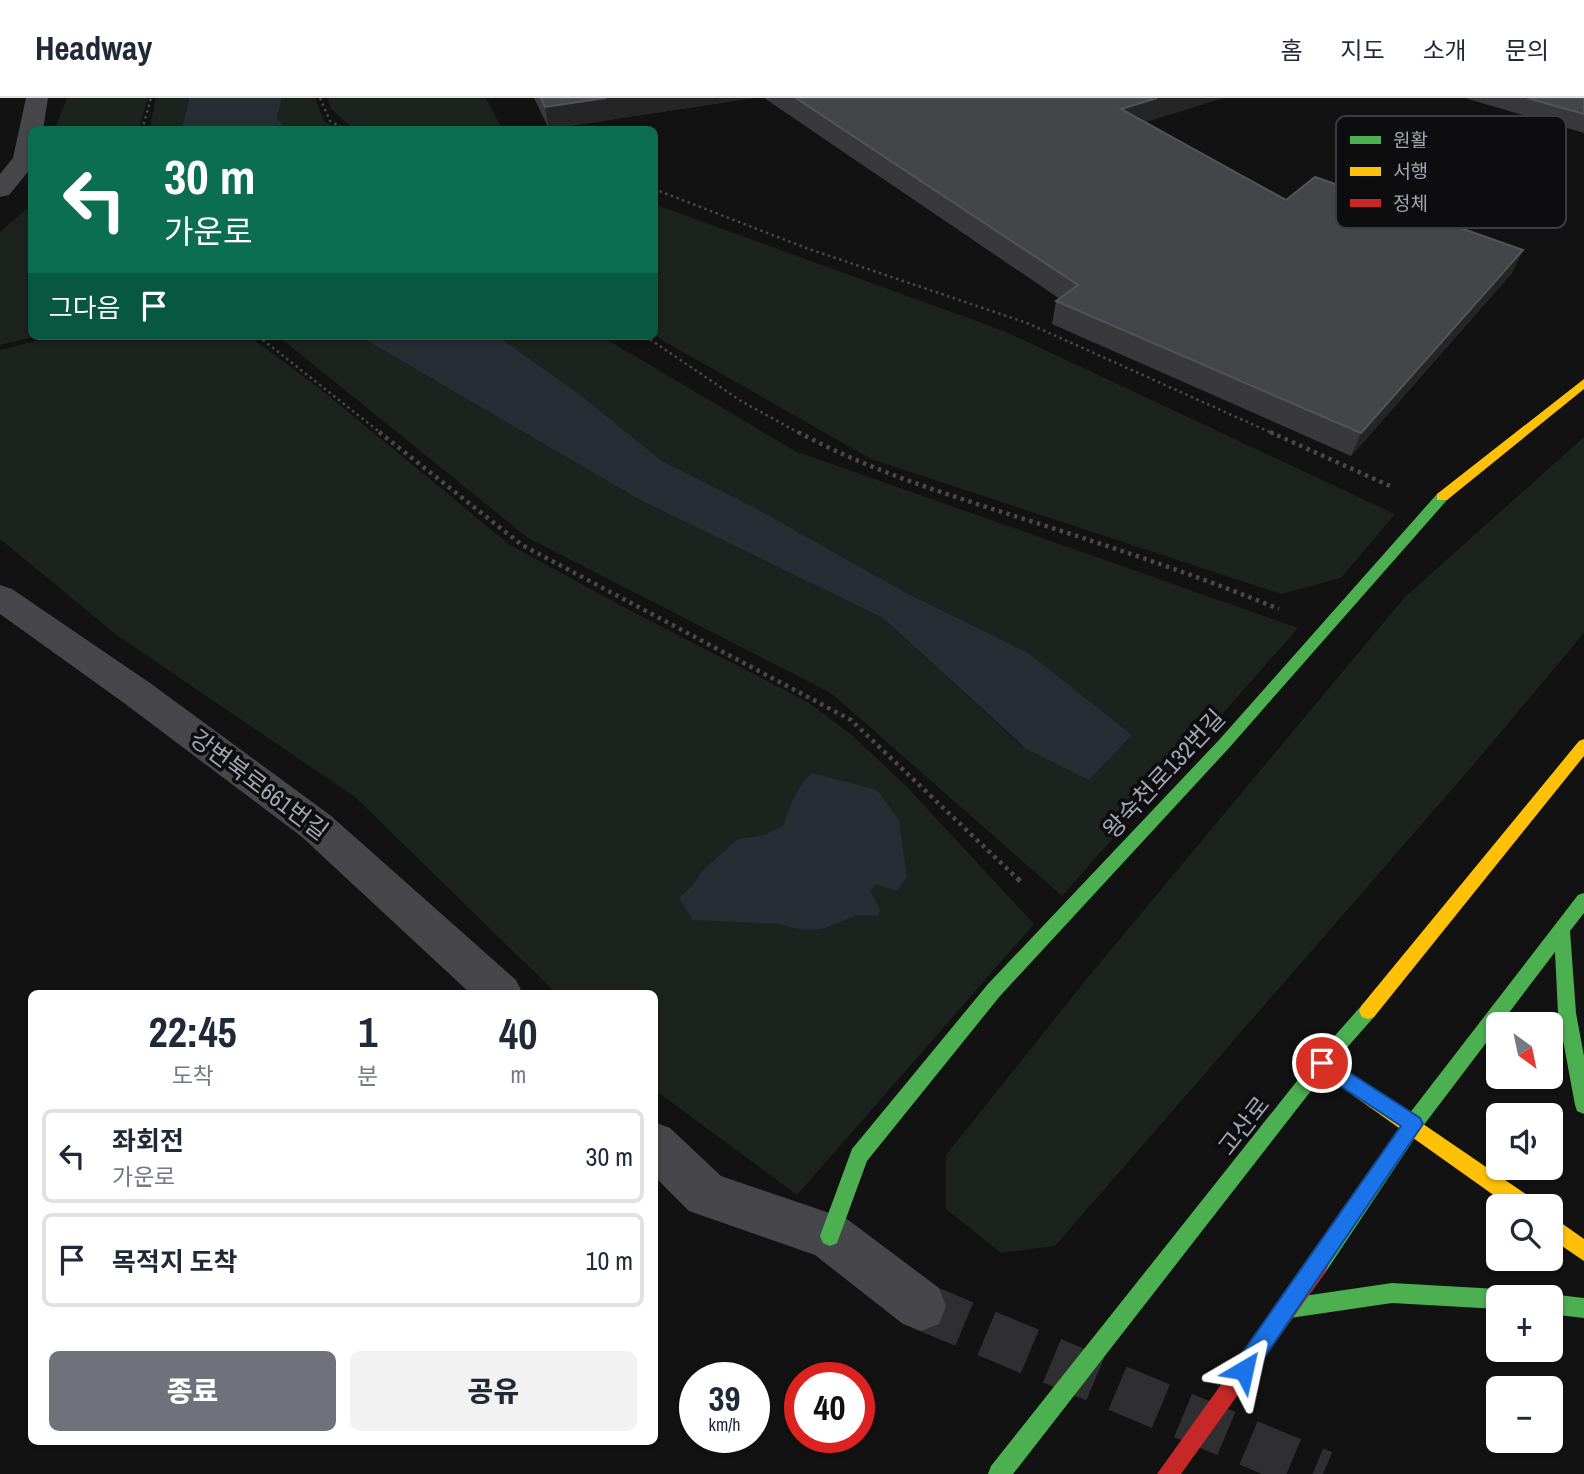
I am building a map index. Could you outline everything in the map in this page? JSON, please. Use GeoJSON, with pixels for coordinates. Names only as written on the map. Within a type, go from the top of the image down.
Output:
{"type":"FeatureCollection","features":[{"type":"Feature","properties":{"kind":"street"},"geometry":{"type":"LineString","coordinates":[[31,126],[37,98]]}},
{"type":"Feature","properties":{"kind":"street"},"geometry":{"type":"LineString","coordinates":[[0,190],[25,159],[28,144]]}},
{"type":"Feature","properties":{"kind":"street","name":"왕숙천로132번길"},"geometry":{"type":"LineString","coordinates":[[830,1236],[859,1156],[994,990],[1224,744],[1432,505],[1584,383]]}},
{"type":"Feature","properties":{"kind":"street","name":"강변북로661번길"},"geometry":{"type":"LineString","coordinates":[[0,597],[137,693],[316,826],[497,990]]}},
{"type":"Feature","properties":{"kind":"street","name":"고산로"},"geometry":{"type":"LineString","coordinates":[[999,1474],[1322,1063],[1387,989],[1584,745]]}},
{"type":"Feature","properties":{"kind":"street"},"geometry":{"type":"LineString","coordinates":[[1168,1474],[1290,1308],[1413,1124],[1584,900]]}},
{"type":"Feature","properties":{"kind":"street"},"geometry":{"type":"LineString","coordinates":[[1562,932],[1566,1013],[1584,1105]]}},
{"type":"Feature","properties":{"kind":"street"},"geometry":{"type":"LineString","coordinates":[[1322,1063],[1413,1124],[1509,1194]]}},
{"type":"Feature","properties":{"kind":"street"},"geometry":{"type":"LineString","coordinates":[[658,1148],[706,1194],[830,1236],[921,1306]]}},
{"type":"Feature","properties":{"kind":"street"},"geometry":{"type":"LineString","coordinates":[[1563,1235],[1584,1251]]}},
{"type":"Feature","properties":{"kind":"street"},"geometry":{"type":"LineString","coordinates":[[1290,1308],[1392,1293],[1486,1297]]}},
{"type":"Feature","properties":{"kind":"street"},"geometry":{"type":"LineString","coordinates":[[1563,1306],[1584,1308]]}},
{"type":"Feature","properties":{"kind":"path"},"geometry":{"type":"LineString","coordinates":[[143,126],[151,98]]}},
{"type":"Feature","properties":{"kind":"path"},"geometry":{"type":"LineString","coordinates":[[320,98],[330,121],[339,126]]}},
{"type":"Feature","properties":{"kind":"path"},"geometry":{"type":"LineString","coordinates":[[658,191],[806,248],[1027,323],[1432,505]]}},
{"type":"Feature","properties":{"kind":"path"},"geometry":{"type":"LineString","coordinates":[[263,340],[522,545],[851,720],[1021,883],[1064,915]]}},
{"type":"Feature","properties":{"kind":"path"},"geometry":{"type":"LineString","coordinates":[[651,340],[741,401],[829,449],[916,484],[1183,570],[1326,628]]}},
{"type":"Feature","properties":{"kind":"shaded area"},"geometry":{"type":"Polygon","coordinates":[[[67,98],[148,98],[140,126],[56,126],[67,98]]]}},
{"type":"Feature","properties":{"kind":"shaded area"},"geometry":{"type":"Polygon","coordinates":[[[156,98],[189,98],[183,126],[150,126],[156,98]]]}},
{"type":"Feature","properties":{"kind":"shaded area"},"geometry":{"type":"Polygon","coordinates":[[[189,98],[282,98],[277,119],[283,126],[183,126],[189,98]]]}},
{"type":"Feature","properties":{"kind":"shaded area"},"geometry":{"type":"Polygon","coordinates":[[[282,98],[315,98],[324,121],[333,126],[283,126],[277,120],[282,98]]]}},
{"type":"Feature","properties":{"kind":"shaded area"},"geometry":{"type":"Polygon","coordinates":[[[328,98],[486,98],[500,126],[351,126],[331,109],[328,98]]]}},
{"type":"Feature","properties":{"kind":"shaded area"},"geometry":{"type":"Polygon","coordinates":[[[658,205],[1004,331],[1395,514],[1341,578],[1281,594],[871,459],[658,338],[658,205]]]}},
{"type":"Feature","properties":{"kind":"shaded area"},"geometry":{"type":"Polygon","coordinates":[[[28,208],[28,338],[0,345],[0,232],[28,208]]]}},
{"type":"Feature","properties":{"kind":"shaded area"},"geometry":{"type":"Polygon","coordinates":[[[40,340],[254,340],[319,388],[510,545],[808,702],[853,736],[908,788],[1034,924],[797,1195],[658,1092],[658,990],[553,990],[355,797],[118,636],[0,539],[0,350],[40,340]]]}},
{"type":"Feature","properties":{"kind":"shaded area"},"geometry":{"type":"Polygon","coordinates":[[[283,340],[366,340],[640,500],[883,618],[1024,748],[910,595],[757,509],[662,461],[578,393],[503,340],[608,340],[795,451],[1298,628],[1062,896],[831,693],[528,538],[283,340]]]}},
{"type":"Feature","properties":{"kind":"shaded area"},"geometry":{"type":"Polygon","coordinates":[[[366,340],[503,340],[578,393],[662,461],[757,509],[910,595],[1028,653],[1132,735],[1089,780],[1025,748],[883,618],[640,500],[366,340]]]}},
{"type":"Feature","properties":{"kind":"shaded area"},"geometry":{"type":"Polygon","coordinates":[[[1584,437],[1584,633],[1474,764],[1055,1246],[1001,1253],[946,1209],[946,1155],[1089,976],[1405,597],[1584,437]]]}},
{"type":"Feature","properties":{"kind":"shaded area"},"geometry":{"type":"Polygon","coordinates":[[[812,773],[877,790],[899,820],[907,877],[897,891],[876,884],[870,891],[880,910],[878,916],[858,915],[822,929],[803,930],[778,924],[693,920],[679,898],[693,885],[702,871],[738,839],[764,835],[784,825],[794,797],[812,773]]]}},
{"type":"Feature","properties":{"kind":"building"},"geometry":{"type":"Polygon","coordinates":[[[541,98],[606,98],[545,107],[541,98]]]}},
{"type":"Feature","properties":{"kind":"building"},"geometry":{"type":"Polygon","coordinates":[[[796,98],[1157,98],[1121,109],[1286,200],[1315,177],[1336,184],[1336,228],[1460,228],[1523,250],[1361,433],[1056,301],[1078,285],[796,98]]]}},
{"type":"Feature","properties":{"kind":"building"},"geometry":{"type":"Polygon","coordinates":[[[1527,98],[1584,98],[1584,114],[1527,98]]]}},
{"type":"Feature","properties":{"kind":"tunnel"},"geometry":{"type":"LineString","coordinates":[[921,1306],[1323,1474]]}},
{"type":"Feature","properties":{"kind":"traffic: fast"},"geometry":{"type":"LineString","coordinates":[[830,1236],[859,1156],[994,990],[1224,744],[1442,497]]}},
{"type":"Feature","properties":{"kind":"traffic: fast"},"geometry":{"type":"LineString","coordinates":[[1318,1266],[1413,1124],[1584,900]]}},
{"type":"Feature","properties":{"kind":"traffic: fast"},"geometry":{"type":"LineString","coordinates":[[1562,932],[1567,1013],[1584,1105]]}},
{"type":"Feature","properties":{"kind":"traffic: fast"},"geometry":{"type":"LineString","coordinates":[[999,1474],[1322,1063],[1368,1011]]}},
{"type":"Feature","properties":{"kind":"traffic: fast"},"geometry":{"type":"LineString","coordinates":[[1290,1308],[1392,1293],[1486,1298]]}},
{"type":"Feature","properties":{"kind":"traffic: fast"},"geometry":{"type":"LineString","coordinates":[[1563,1306],[1584,1308]]}},
{"type":"Feature","properties":{"kind":"traffic: slow"},"geometry":{"type":"LineString","coordinates":[[1442,497],[1584,383]]}},
{"type":"Feature","properties":{"kind":"traffic: slow"},"geometry":{"type":"LineString","coordinates":[[1368,1011],[1584,745]]}},
{"type":"Feature","properties":{"kind":"traffic: slow"},"geometry":{"type":"LineString","coordinates":[[1322,1063],[1509,1194]]}},
{"type":"Feature","properties":{"kind":"traffic: slow"},"geometry":{"type":"LineString","coordinates":[[1563,1235],[1584,1251]]}},
{"type":"Feature","properties":{"kind":"traffic: jam"},"geometry":{"type":"LineString","coordinates":[[1168,1474],[1318,1266]]}},
{"type":"Feature","properties":{"kind":"route"},"geometry":{"type":"LineString","coordinates":[[1244,1370],[1290,1308],[1413,1124],[1322,1063]]}}]}
